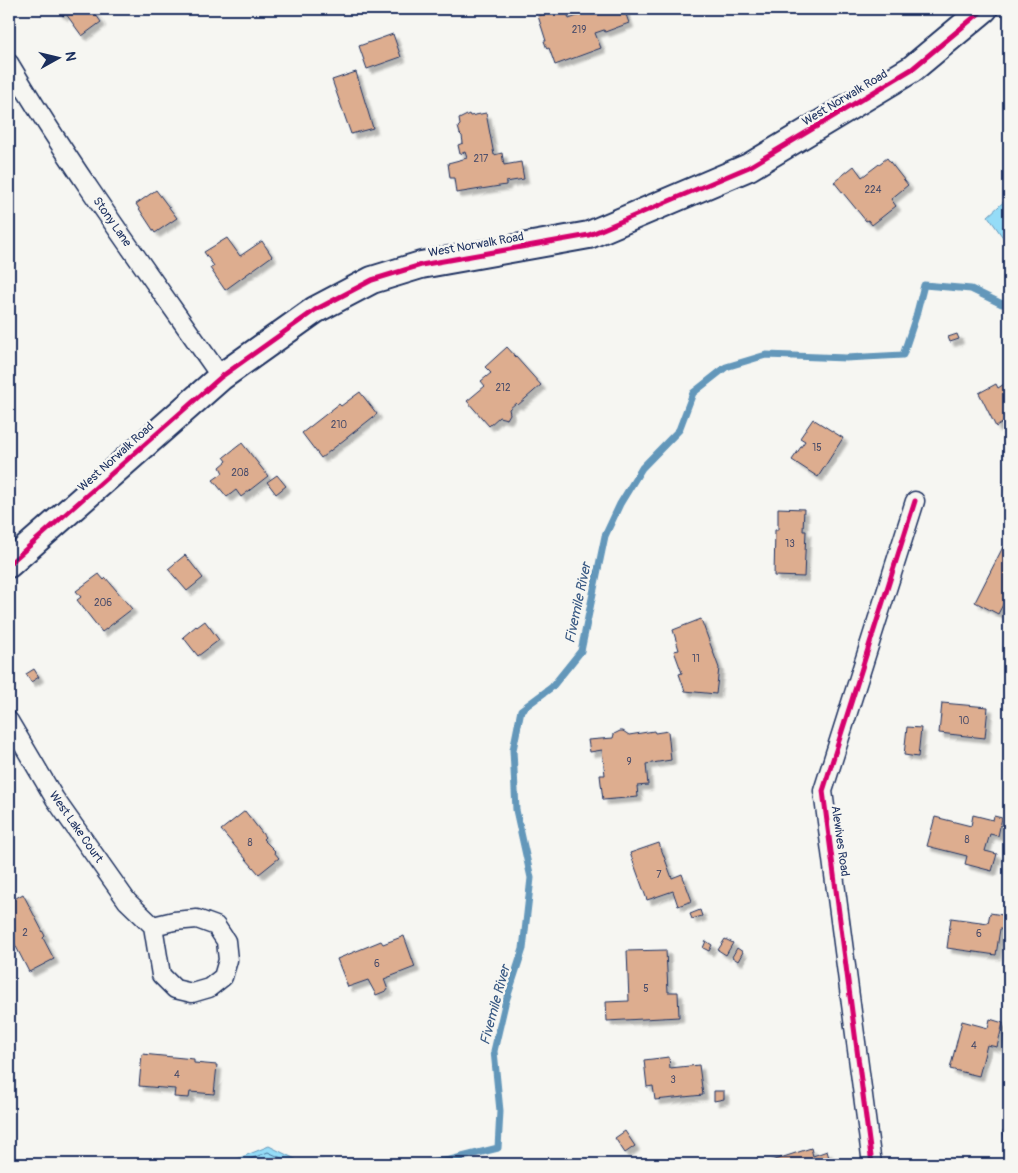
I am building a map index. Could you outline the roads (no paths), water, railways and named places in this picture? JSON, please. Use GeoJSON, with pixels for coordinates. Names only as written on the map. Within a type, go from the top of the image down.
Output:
{"type":"FeatureCollection","features":[{"type":"Feature","properties":{"kind":"street","name":"West Norwalk Road"},"geometry":{"type":"LineString","coordinates":[[9,564],[221,377],[315,310],[372,280],[421,265],[590,235],[749,167],[912,69],[984,9]]}},
{"type":"Feature","properties":{"kind":"street","name":"Stony Lane"},"geometry":{"type":"LineString","coordinates":[[9,64],[42,118],[108,216],[221,377]]}},
{"type":"Feature","properties":{"kind":"street","name":"Alewives Road"},"geometry":{"type":"LineString","coordinates":[[872,1164],[823,792],[915,501]]}},
{"type":"Feature","properties":{"kind":"street","name":"West Lake Court"},"geometry":{"type":"LineString","coordinates":[[9,721],[55,799],[127,901],[153,926]]}},
{"type":"Feature","properties":{"kind":"street"},"geometry":{"type":"LineString","coordinates":[[197,919],[216,926],[226,941],[228,960],[223,977],[209,988],[192,993],[174,989],[161,975],[153,926],[174,921],[197,919]]}},
{"type":"Feature","properties":{"kind":"water"},"geometry":{"type":"Polygon","coordinates":[[[1009,197],[1009,246],[988,216],[1009,197]]]}},
{"type":"Feature","properties":{"kind":"water"},"geometry":{"type":"Polygon","coordinates":[[[269,1146],[297,1160],[295,1164],[225,1164],[269,1146]]]}},
{"type":"Feature","properties":{"kind":"waterway","name":"Fivemile River"},"geometry":{"type":"LineString","coordinates":[[422,1164],[450,1160],[498,1148],[500,1111],[494,1051],[505,1004],[523,949],[531,878],[516,810],[513,750],[521,710],[552,687],[581,651],[605,536],[620,504],[642,468],[679,430],[693,393],[726,367],[766,355],[846,358],[903,355],[924,285],[971,289],[1002,304],[1009,301]]}},
{"type":"Feature","properties":{"kind":"waterway","name":"Fivemile River"},"geometry":{"type":"LineString","coordinates":[[296,1164],[322,1164]]}}]}
